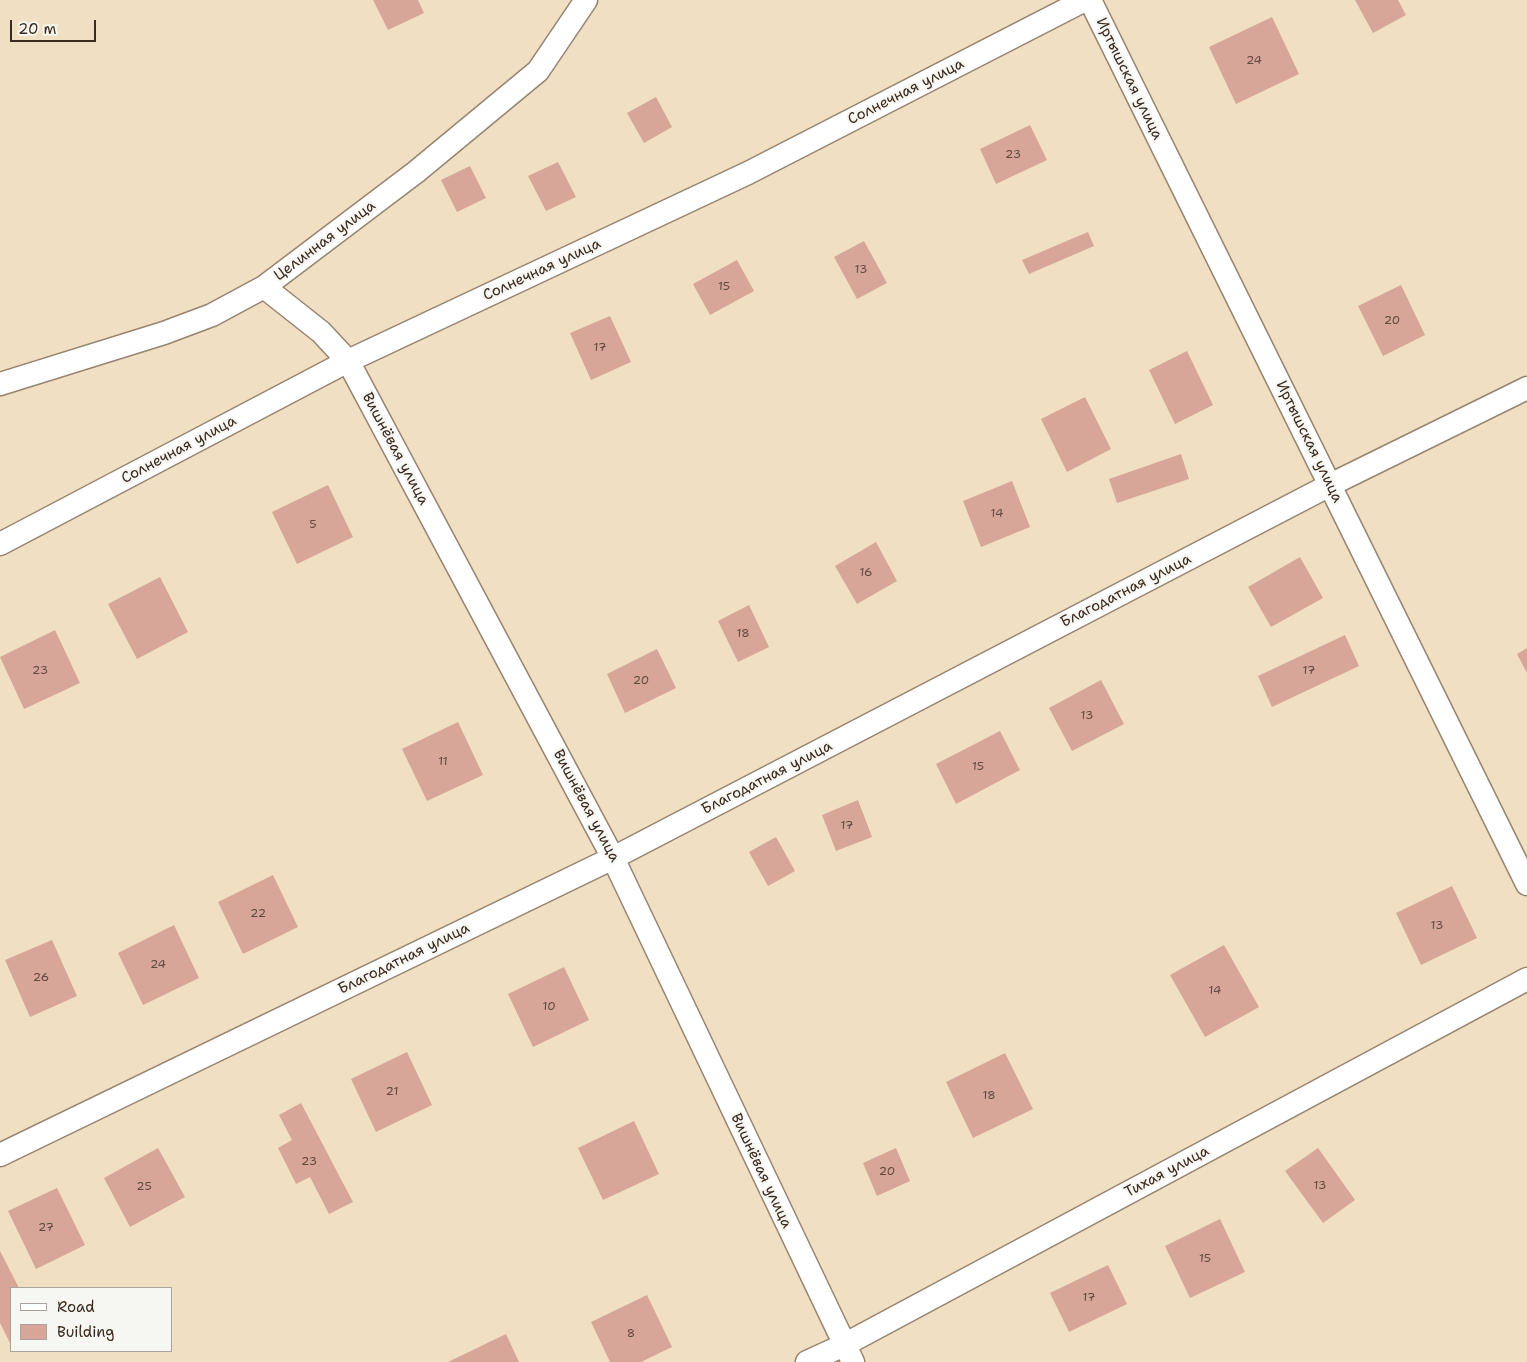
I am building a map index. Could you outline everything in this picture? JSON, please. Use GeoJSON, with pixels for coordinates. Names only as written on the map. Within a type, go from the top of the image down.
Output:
{"type":"FeatureCollection","features":[{"type":"Feature","properties":{"kind":"street","name":"Целинная улица"},"geometry":{"type":"LineString","coordinates":[[0,384],[164,333],[212,315],[264,287],[416,172],[538,71],[586,0]]}},
{"type":"Feature","properties":{"kind":"street","name":"Солнечная улица"},"geometry":{"type":"LineString","coordinates":[[0,544],[348,361],[748,173],[1085,0]]}},
{"type":"Feature","properties":{"kind":"street","name":"Иртышская улица"},"geometry":{"type":"LineString","coordinates":[[1090,0],[1527,884]]}},
{"type":"Feature","properties":{"kind":"street","name":"Вишнёвая улица"},"geometry":{"type":"LineString","coordinates":[[264,287],[321,332],[348,361],[613,858],[848,1353]]}},
{"type":"Feature","properties":{"kind":"street","name":"Благодатная улица"},"geometry":{"type":"LineString","coordinates":[[0,1155],[613,858],[1330,485],[1527,388]]}},
{"type":"Feature","properties":{"kind":"street","name":"Тихая улица"},"geometry":{"type":"LineString","coordinates":[[807,1362],[848,1353],[1527,979]]}},
{"type":"Feature","properties":{"kind":"building"},"geometry":{"type":"Polygon","coordinates":[[[373,0],[418,0],[424,13],[388,30],[373,0]]]}},
{"type":"Feature","properties":{"kind":"building"},"geometry":{"type":"Polygon","coordinates":[[[1355,0],[1398,0],[1406,15],[1373,33],[1355,0]]]}},
{"type":"Feature","properties":{"kind":"building"},"geometry":{"type":"Polygon","coordinates":[[[1272,17],[1299,74],[1236,104],[1209,47],[1272,17]]]}},
{"type":"Feature","properties":{"kind":"building"},"geometry":{"type":"Polygon","coordinates":[[[656,97],[672,127],[644,143],[627,113],[656,97]]]}},
{"type":"Feature","properties":{"kind":"building"},"geometry":{"type":"Polygon","coordinates":[[[1030,125],[1047,160],[996,184],[980,149],[1030,125]]]}},
{"type":"Feature","properties":{"kind":"building"},"geometry":{"type":"Polygon","coordinates":[[[558,162],[576,197],[546,211],[528,176],[558,162]]]}},
{"type":"Feature","properties":{"kind":"building"},"geometry":{"type":"Polygon","coordinates":[[[470,166],[486,198],[457,212],[441,180],[470,166]]]}},
{"type":"Feature","properties":{"kind":"building"},"geometry":{"type":"Polygon","coordinates":[[[1088,232],[1094,246],[1029,274],[1022,260],[1088,232]]]}},
{"type":"Feature","properties":{"kind":"building"},"geometry":{"type":"Polygon","coordinates":[[[864,241],[887,283],[857,299],[834,257],[864,241]]]}},
{"type":"Feature","properties":{"kind":"building"},"geometry":{"type":"Polygon","coordinates":[[[737,260],[754,291],[710,315],[693,284],[737,260]]]}},
{"type":"Feature","properties":{"kind":"building"},"geometry":{"type":"Polygon","coordinates":[[[1401,285],[1425,335],[1383,356],[1358,306],[1401,285]]]}},
{"type":"Feature","properties":{"kind":"building"},"geometry":{"type":"Polygon","coordinates":[[[610,316],[631,362],[591,380],[570,333],[610,316]]]}},
{"type":"Feature","properties":{"kind":"building"},"geometry":{"type":"Polygon","coordinates":[[[1187,351],[1213,405],[1175,424],[1149,370],[1187,351]]]}},
{"type":"Feature","properties":{"kind":"building"},"geometry":{"type":"Polygon","coordinates":[[[1085,397],[1111,449],[1067,472],[1041,419],[1085,397]]]}},
{"type":"Feature","properties":{"kind":"building"},"geometry":{"type":"Polygon","coordinates":[[[1181,454],[1189,479],[1117,503],[1109,479],[1181,454]]]}},
{"type":"Feature","properties":{"kind":"building"},"geometry":{"type":"Polygon","coordinates":[[[1012,481],[1030,527],[981,547],[963,501],[1012,481]]]}},
{"type":"Feature","properties":{"kind":"building"},"geometry":{"type":"Polygon","coordinates":[[[328,485],[353,537],[297,564],[272,512],[328,485]]]}},
{"type":"Feature","properties":{"kind":"building"},"geometry":{"type":"Polygon","coordinates":[[[876,542],[897,581],[857,604],[835,566],[876,542]]]}},
{"type":"Feature","properties":{"kind":"building"},"geometry":{"type":"Polygon","coordinates":[[[1300,557],[1323,598],[1271,627],[1248,587],[1300,557]]]}},
{"type":"Feature","properties":{"kind":"building"},"geometry":{"type":"Polygon","coordinates":[[[160,577],[188,632],[137,659],[108,604],[160,577]]]}},
{"type":"Feature","properties":{"kind":"building"},"geometry":{"type":"Polygon","coordinates":[[[749,605],[769,647],[738,662],[718,621],[749,605]]]}},
{"type":"Feature","properties":{"kind":"building"},"geometry":{"type":"Polygon","coordinates":[[[55,630],[80,683],[24,709],[0,657],[55,630]]]}},
{"type":"Feature","properties":{"kind":"building"},"geometry":{"type":"Polygon","coordinates":[[[1345,635],[1359,666],[1272,707],[1258,676],[1345,635]]]}},
{"type":"Feature","properties":{"kind":"building"},"geometry":{"type":"Polygon","coordinates":[[[1527,648],[1527,673],[1517,654],[1527,648]]]}},
{"type":"Feature","properties":{"kind":"building"},"geometry":{"type":"Polygon","coordinates":[[[657,649],[676,688],[625,713],[607,674],[657,649]]]}},
{"type":"Feature","properties":{"kind":"building"},"geometry":{"type":"Polygon","coordinates":[[[1101,680],[1124,724],[1072,751],[1049,708],[1101,680]]]}},
{"type":"Feature","properties":{"kind":"building"},"geometry":{"type":"Polygon","coordinates":[[[458,722],[483,775],[427,801],[402,749],[458,722]]]}},
{"type":"Feature","properties":{"kind":"building"},"geometry":{"type":"Polygon","coordinates":[[[1000,731],[1020,770],[956,804],[936,764],[1000,731]]]}},
{"type":"Feature","properties":{"kind":"building"},"geometry":{"type":"Polygon","coordinates":[[[858,800],[872,837],[836,851],[822,815],[858,800]]]}},
{"type":"Feature","properties":{"kind":"building"},"geometry":{"type":"Polygon","coordinates":[[[776,837],[795,871],[768,886],[749,852],[776,837]]]}},
{"type":"Feature","properties":{"kind":"building"},"geometry":{"type":"Polygon","coordinates":[[[273,875],[298,927],[243,954],[218,902],[273,875]]]}},
{"type":"Feature","properties":{"kind":"building"},"geometry":{"type":"Polygon","coordinates":[[[1452,886],[1477,938],[1421,965],[1396,913],[1452,886]]]}},
{"type":"Feature","properties":{"kind":"building"},"geometry":{"type":"Polygon","coordinates":[[[174,925],[199,978],[143,1005],[118,953],[174,925]]]}},
{"type":"Feature","properties":{"kind":"building"},"geometry":{"type":"Polygon","coordinates":[[[52,940],[77,996],[30,1017],[5,960],[52,940]]]}},
{"type":"Feature","properties":{"kind":"building"},"geometry":{"type":"Polygon","coordinates":[[[1224,945],[1259,1007],[1205,1037],[1170,975],[1224,945]]]}},
{"type":"Feature","properties":{"kind":"building"},"geometry":{"type":"Polygon","coordinates":[[[564,967],[589,1020],[533,1047],[508,994],[564,967]]]}},
{"type":"Feature","properties":{"kind":"building"},"geometry":{"type":"Polygon","coordinates":[[[407,1052],[432,1105],[376,1132],[351,1079],[407,1052]]]}},
{"type":"Feature","properties":{"kind":"building"},"geometry":{"type":"Polygon","coordinates":[[[1005,1053],[1033,1109],[973,1138],[946,1082],[1005,1053]]]}},
{"type":"Feature","properties":{"kind":"building"},"geometry":{"type":"Polygon","coordinates":[[[301,1103],[353,1202],[329,1214],[310,1177],[296,1184],[278,1148],[292,1140],[279,1115],[301,1103]]]}},
{"type":"Feature","properties":{"kind":"building"},"geometry":{"type":"Polygon","coordinates":[[[634,1121],[659,1174],[603,1200],[578,1148],[634,1121]]]}},
{"type":"Feature","properties":{"kind":"building"},"geometry":{"type":"Polygon","coordinates":[[[158,1148],[185,1197],[130,1227],[104,1178],[158,1148]]]}},
{"type":"Feature","properties":{"kind":"building"},"geometry":{"type":"Polygon","coordinates":[[[896,1148],[910,1181],[877,1196],[863,1163],[896,1148]]]}},
{"type":"Feature","properties":{"kind":"building"},"geometry":{"type":"Polygon","coordinates":[[[1318,1148],[1355,1200],[1323,1223],[1285,1171],[1318,1148]]]}},
{"type":"Feature","properties":{"kind":"building"},"geometry":{"type":"Polygon","coordinates":[[[57,1188],[85,1245],[36,1269],[8,1211],[57,1188]]]}},
{"type":"Feature","properties":{"kind":"building"},"geometry":{"type":"Polygon","coordinates":[[[1220,1219],[1245,1272],[1190,1298],[1165,1246],[1220,1219]]]}},
{"type":"Feature","properties":{"kind":"building"},"geometry":{"type":"Polygon","coordinates":[[[0,1251],[18,1287],[10,1287],[10,1343],[0,1323],[0,1251]]]}},
{"type":"Feature","properties":{"kind":"building"},"geometry":{"type":"Polygon","coordinates":[[[1108,1265],[1127,1304],[1069,1332],[1050,1293],[1108,1265]]]}},
{"type":"Feature","properties":{"kind":"building"},"geometry":{"type":"Polygon","coordinates":[[[647,1295],[672,1347],[641,1362],[610,1362],[591,1322],[647,1295]]]}},
{"type":"Feature","properties":{"kind":"building"},"geometry":{"type":"Polygon","coordinates":[[[506,1334],[519,1362],[448,1362],[506,1334]]]}}]}
